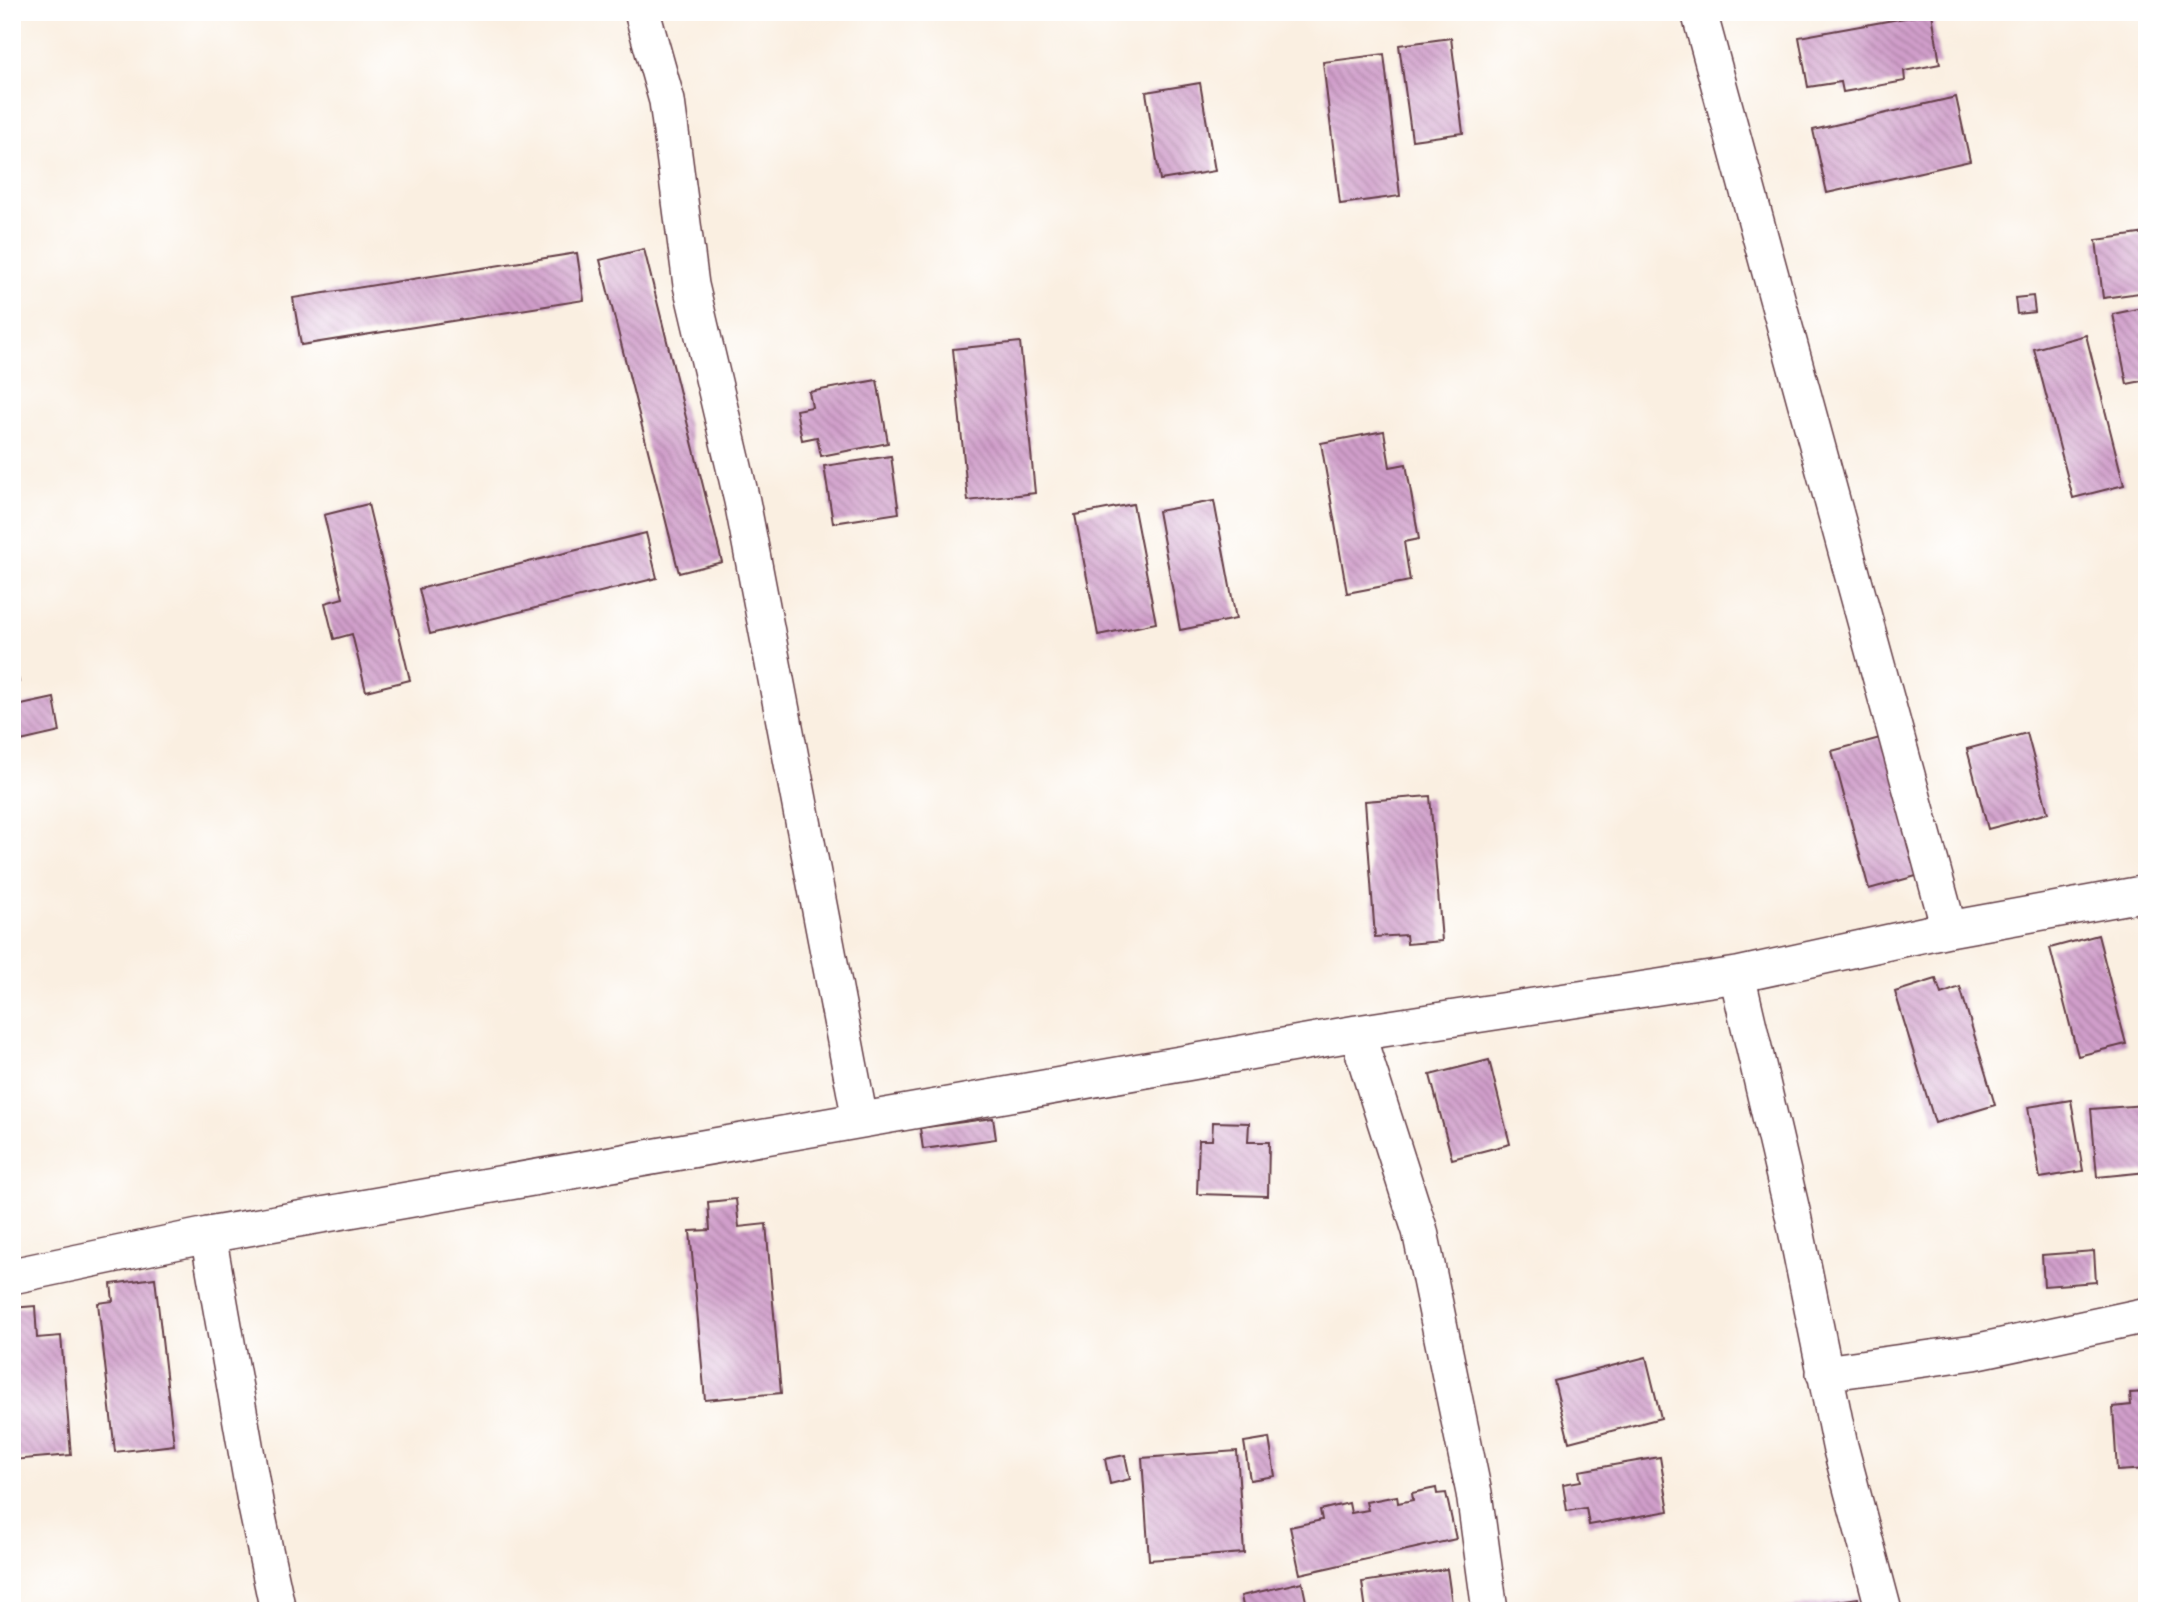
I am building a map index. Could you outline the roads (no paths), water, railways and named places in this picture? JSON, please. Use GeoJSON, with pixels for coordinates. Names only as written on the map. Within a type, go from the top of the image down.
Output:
{"type":"FeatureCollection","features":[{"type":"Feature","properties":{"kind":"street"},"geometry":{"type":"LineString","coordinates":[[642,12],[667,100],[691,285],[742,501],[860,1120]]}},
{"type":"Feature","properties":{"kind":"street"},"geometry":{"type":"LineString","coordinates":[[1699,12],[1949,929]]}},
{"type":"Feature","properties":{"kind":"street"},"geometry":{"type":"LineString","coordinates":[[12,1276],[208,1235],[1357,1033],[1737,975],[1949,929],[2147,893]]}},
{"type":"Feature","properties":{"kind":"street"},"geometry":{"type":"LineString","coordinates":[[1737,975],[1793,1215],[1839,1446],[1884,1611]]}},
{"type":"Feature","properties":{"kind":"street"},"geometry":{"type":"LineString","coordinates":[[1357,1033],[1419,1231],[1474,1493],[1490,1611]]}},
{"type":"Feature","properties":{"kind":"street"},"geometry":{"type":"LineString","coordinates":[[208,1235],[256,1507],[278,1611]]}},
{"type":"Feature","properties":{"kind":"street"},"geometry":{"type":"LineString","coordinates":[[1825,1373],[1974,1352],[2147,1315]]}}]}
